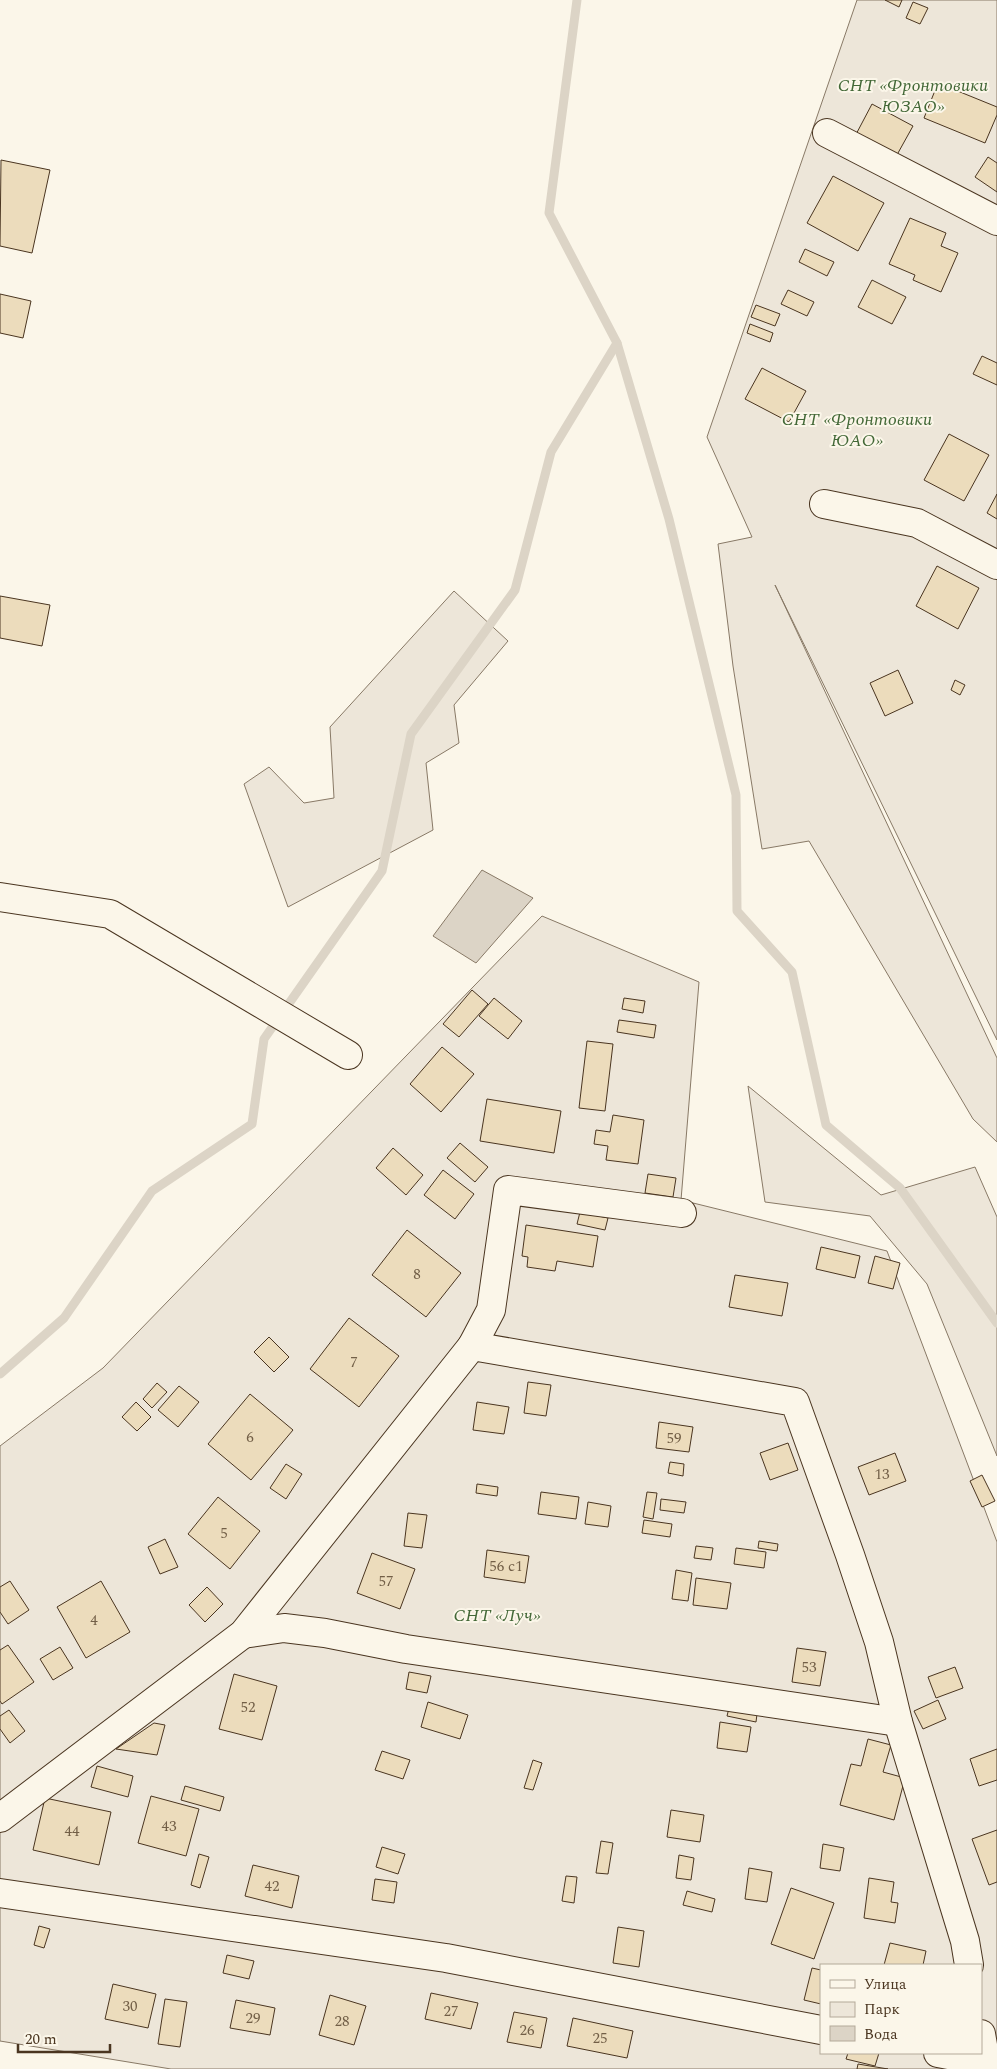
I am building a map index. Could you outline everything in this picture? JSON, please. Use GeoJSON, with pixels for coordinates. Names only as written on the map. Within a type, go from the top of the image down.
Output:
{"type":"FeatureCollection","features":[{"type":"Feature","properties":{"kind":"street"},"geometry":{"type":"LineString","coordinates":[[827,133],[997,221]]}},
{"type":"Feature","properties":{"kind":"street"},"geometry":{"type":"LineString","coordinates":[[824,504],[917,523],[997,565]]}},
{"type":"Feature","properties":{"kind":"street"},"geometry":{"type":"LineString","coordinates":[[0,897],[110,914],[348,1055]]}},
{"type":"Feature","properties":{"kind":"street"},"geometry":{"type":"LineString","coordinates":[[0,1818],[243,1634],[472,1346],[491,1310],[508,1190],[682,1213]]}},
{"type":"Feature","properties":{"kind":"street"},"geometry":{"type":"LineString","coordinates":[[472,1346],[795,1402],[879,1642],[898,1722],[965,1941],[969,1964]]}},
{"type":"Feature","properties":{"kind":"street"},"geometry":{"type":"LineString","coordinates":[[243,1634],[284,1628],[325,1633],[406,1650],[898,1722]]}},
{"type":"Feature","properties":{"kind":"street"},"geometry":{"type":"LineString","coordinates":[[0,1894],[446,1958],[820,2030]]}},
{"type":"Feature","properties":{"kind":"street"},"geometry":{"type":"LineString","coordinates":[[942,2054],[985,2065],[982,2042]]}},
{"type":"Feature","properties":{"kind":"green space","name":"СНТ «Фронтовики ЮАО»"},"geometry":{"type":"Polygon","coordinates":[[[857,0],[997,0],[997,1040],[775,585],[997,1058],[997,1142],[973,1119],[809,841],[762,849],[733,666],[718,544],[752,537],[707,437],[857,0]]]}},
{"type":"Feature","properties":{"kind":"green space"},"geometry":{"type":"Polygon","coordinates":[[[454,591],[508,641],[454,705],[459,743],[426,763],[433,830],[288,907],[244,784],[269,767],[304,803],[334,798],[330,727],[454,591]]]}},
{"type":"Feature","properties":{"kind":"green space","name":"СНТ «Луч»"},"geometry":{"type":"Polygon","coordinates":[[[542,916],[699,982],[681,1200],[887,1251],[997,1542],[997,2069],[171,2069],[0,2041],[0,1446],[103,1368],[542,916]]]}},
{"type":"Feature","properties":{"kind":"green space"},"geometry":{"type":"Polygon","coordinates":[[[748,1086],[881,1195],[975,1167],[997,1217],[997,1456],[927,1284],[870,1216],[765,1202],[748,1086]]]}},
{"type":"Feature","properties":{"kind":"water"},"geometry":{"type":"Polygon","coordinates":[[[482,870],[533,898],[476,963],[433,936],[482,870]]]}},
{"type":"Feature","properties":{"kind":"building"},"geometry":{"type":"Polygon","coordinates":[[[885,0],[902,0],[899,7],[885,0]]]}},
{"type":"Feature","properties":{"kind":"building"},"geometry":{"type":"Polygon","coordinates":[[[913,2],[928,8],[920,24],[906,18],[913,2]]]}},
{"type":"Feature","properties":{"kind":"building"},"geometry":{"type":"Polygon","coordinates":[[[938,83],[997,107],[997,115],[985,143],[924,118],[938,83]]]}},
{"type":"Feature","properties":{"kind":"building"},"geometry":{"type":"Polygon","coordinates":[[[872,104],[913,126],[893,162],[853,140],[872,104]]]}},
{"type":"Feature","properties":{"kind":"building"},"geometry":{"type":"Polygon","coordinates":[[[988,157],[997,163],[997,192],[975,177],[988,157]]]}},
{"type":"Feature","properties":{"kind":"building"},"geometry":{"type":"Polygon","coordinates":[[[1,160],[50,170],[32,253],[0,246],[1,160]]]}},
{"type":"Feature","properties":{"kind":"building"},"geometry":{"type":"Polygon","coordinates":[[[833,176],[884,203],[858,251],[807,223],[833,176]]]}},
{"type":"Feature","properties":{"kind":"building"},"geometry":{"type":"Polygon","coordinates":[[[910,218],[946,233],[941,246],[958,253],[941,292],[913,280],[915,275],[889,264],[910,218]]]}},
{"type":"Feature","properties":{"kind":"building"},"geometry":{"type":"Polygon","coordinates":[[[805,249],[834,262],[827,276],[799,262],[805,249]]]}},
{"type":"Feature","properties":{"kind":"building"},"geometry":{"type":"Polygon","coordinates":[[[872,280],[906,297],[892,324],[858,307],[872,280]]]}},
{"type":"Feature","properties":{"kind":"building"},"geometry":{"type":"Polygon","coordinates":[[[788,290],[814,302],[807,316],[781,304],[788,290]]]}},
{"type":"Feature","properties":{"kind":"building"},"geometry":{"type":"Polygon","coordinates":[[[0,294],[31,301],[23,338],[0,333],[0,294]]]}},
{"type":"Feature","properties":{"kind":"building"},"geometry":{"type":"Polygon","coordinates":[[[756,305],[780,314],[775,326],[751,317],[756,305]]]}},
{"type":"Feature","properties":{"kind":"building"},"geometry":{"type":"Polygon","coordinates":[[[750,324],[773,333],[770,342],[747,333],[750,324]]]}},
{"type":"Feature","properties":{"kind":"building"},"geometry":{"type":"Polygon","coordinates":[[[982,356],[997,363],[997,385],[973,374],[982,356]]]}},
{"type":"Feature","properties":{"kind":"building"},"geometry":{"type":"Polygon","coordinates":[[[762,368],[806,391],[789,422],[745,399],[762,368]]]}},
{"type":"Feature","properties":{"kind":"building"},"geometry":{"type":"Polygon","coordinates":[[[949,434],[989,455],[964,501],[924,480],[949,434]]]}},
{"type":"Feature","properties":{"kind":"building"},"geometry":{"type":"Polygon","coordinates":[[[997,494],[997,519],[987,513],[997,494]]]}},
{"type":"Feature","properties":{"kind":"building"},"geometry":{"type":"Polygon","coordinates":[[[937,566],[979,588],[958,629],[916,606],[937,566]]]}},
{"type":"Feature","properties":{"kind":"building"},"geometry":{"type":"Polygon","coordinates":[[[0,596],[50,605],[42,646],[0,638],[0,596]]]}},
{"type":"Feature","properties":{"kind":"building"},"geometry":{"type":"Polygon","coordinates":[[[898,670],[913,703],[885,716],[870,683],[898,670]]]}},
{"type":"Feature","properties":{"kind":"building"},"geometry":{"type":"Polygon","coordinates":[[[955,680],[965,685],[960,695],[951,690],[955,680]]]}},
{"type":"Feature","properties":{"kind":"building"},"geometry":{"type":"Polygon","coordinates":[[[472,990],[488,1004],[459,1037],[443,1024],[472,990]]]}},
{"type":"Feature","properties":{"kind":"building"},"geometry":{"type":"Polygon","coordinates":[[[494,998],[522,1021],[508,1039],[479,1016],[494,998]]]}},
{"type":"Feature","properties":{"kind":"building"},"geometry":{"type":"Polygon","coordinates":[[[624,998],[645,1001],[643,1013],[622,1009],[624,998]]]}},
{"type":"Feature","properties":{"kind":"building"},"geometry":{"type":"Polygon","coordinates":[[[619,1020],[656,1025],[654,1038],[617,1032],[619,1020]]]}},
{"type":"Feature","properties":{"kind":"building"},"geometry":{"type":"Polygon","coordinates":[[[587,1041],[613,1044],[605,1111],[579,1108],[587,1041]]]}},
{"type":"Feature","properties":{"kind":"building"},"geometry":{"type":"Polygon","coordinates":[[[442,1047],[474,1074],[441,1112],[410,1084],[442,1047]]]}},
{"type":"Feature","properties":{"kind":"building"},"geometry":{"type":"Polygon","coordinates":[[[487,1099],[561,1111],[554,1153],[480,1141],[487,1099]]]}},
{"type":"Feature","properties":{"kind":"building"},"geometry":{"type":"Polygon","coordinates":[[[613,1115],[644,1120],[638,1164],[606,1160],[608,1146],[594,1144],[596,1130],[610,1132],[613,1115]]]}},
{"type":"Feature","properties":{"kind":"building"},"geometry":{"type":"Polygon","coordinates":[[[460,1143],[488,1167],[475,1182],[447,1158],[460,1143]]]}},
{"type":"Feature","properties":{"kind":"building"},"geometry":{"type":"Polygon","coordinates":[[[393,1148],[423,1175],[406,1195],[376,1168],[393,1148]]]}},
{"type":"Feature","properties":{"kind":"building"},"geometry":{"type":"Polygon","coordinates":[[[443,1170],[474,1194],[455,1219],[424,1195],[443,1170]]]}},
{"type":"Feature","properties":{"kind":"building"},"geometry":{"type":"Polygon","coordinates":[[[648,1174],[676,1178],[673,1197],[645,1193],[648,1174]]]}},
{"type":"Feature","properties":{"kind":"building"},"geometry":{"type":"Polygon","coordinates":[[[580,1212],[608,1218],[605,1230],[577,1224],[580,1212]]]}},
{"type":"Feature","properties":{"kind":"building"},"geometry":{"type":"Polygon","coordinates":[[[526,1225],[598,1236],[593,1267],[557,1261],[555,1271],[527,1267],[528,1257],[522,1256],[526,1225]]]}},
{"type":"Feature","properties":{"kind":"building"},"geometry":{"type":"Polygon","coordinates":[[[407,1230],[461,1273],[426,1317],[372,1275],[407,1230]]]}},
{"type":"Feature","properties":{"kind":"building"},"geometry":{"type":"Polygon","coordinates":[[[821,1247],[860,1256],[855,1278],[816,1269],[821,1247]]]}},
{"type":"Feature","properties":{"kind":"building"},"geometry":{"type":"Polygon","coordinates":[[[875,1256],[900,1263],[893,1289],[868,1283],[875,1256]]]}},
{"type":"Feature","properties":{"kind":"building"},"geometry":{"type":"Polygon","coordinates":[[[735,1275],[788,1283],[782,1316],[729,1307],[735,1275]]]}},
{"type":"Feature","properties":{"kind":"building"},"geometry":{"type":"Polygon","coordinates":[[[349,1318],[399,1356],[359,1407],[310,1369],[349,1318]]]}},
{"type":"Feature","properties":{"kind":"building"},"geometry":{"type":"Polygon","coordinates":[[[269,1337],[289,1357],[274,1372],[254,1352],[269,1337]]]}},
{"type":"Feature","properties":{"kind":"building"},"geometry":{"type":"Polygon","coordinates":[[[528,1382],[551,1385],[546,1416],[524,1413],[528,1382]]]}},
{"type":"Feature","properties":{"kind":"building"},"geometry":{"type":"Polygon","coordinates":[[[157,1383],[167,1392],[152,1408],[143,1399],[157,1383]]]}},
{"type":"Feature","properties":{"kind":"building"},"geometry":{"type":"Polygon","coordinates":[[[179,1386],[199,1402],[178,1427],[158,1410],[179,1386]]]}},
{"type":"Feature","properties":{"kind":"building"},"geometry":{"type":"Polygon","coordinates":[[[250,1394],[293,1430],[251,1480],[208,1444],[250,1394]]]}},
{"type":"Feature","properties":{"kind":"building"},"geometry":{"type":"Polygon","coordinates":[[[136,1402],[151,1417],[137,1431],[122,1417],[136,1402]]]}},
{"type":"Feature","properties":{"kind":"building"},"geometry":{"type":"Polygon","coordinates":[[[477,1402],[509,1407],[504,1434],[473,1430],[477,1402]]]}},
{"type":"Feature","properties":{"kind":"building"},"geometry":{"type":"Polygon","coordinates":[[[659,1422],[693,1427],[689,1452],[656,1448],[659,1422]]]}},
{"type":"Feature","properties":{"kind":"building"},"geometry":{"type":"Polygon","coordinates":[[[788,1443],[798,1470],[770,1480],[760,1453],[788,1443]]]}},
{"type":"Feature","properties":{"kind":"building"},"geometry":{"type":"Polygon","coordinates":[[[895,1453],[906,1481],[869,1495],[858,1467],[895,1453]]]}},
{"type":"Feature","properties":{"kind":"building"},"geometry":{"type":"Polygon","coordinates":[[[670,1462],[684,1464],[683,1476],[668,1473],[670,1462]]]}},
{"type":"Feature","properties":{"kind":"building"},"geometry":{"type":"Polygon","coordinates":[[[286,1464],[302,1474],[286,1499],[270,1488],[286,1464]]]}},
{"type":"Feature","properties":{"kind":"building"},"geometry":{"type":"Polygon","coordinates":[[[982,1475],[995,1501],[982,1507],[970,1481],[982,1475]]]}},
{"type":"Feature","properties":{"kind":"building"},"geometry":{"type":"Polygon","coordinates":[[[477,1484],[498,1487],[497,1496],[476,1493],[477,1484]]]}},
{"type":"Feature","properties":{"kind":"building"},"geometry":{"type":"Polygon","coordinates":[[[541,1492],[579,1497],[576,1519],[538,1514],[541,1492]]]}},
{"type":"Feature","properties":{"kind":"building"},"geometry":{"type":"Polygon","coordinates":[[[647,1492],[657,1493],[653,1519],[643,1517],[647,1492]]]}},
{"type":"Feature","properties":{"kind":"building"},"geometry":{"type":"Polygon","coordinates":[[[218,1497],[260,1531],[230,1569],[188,1534],[218,1497]]]}},
{"type":"Feature","properties":{"kind":"building"},"geometry":{"type":"Polygon","coordinates":[[[661,1499],[686,1502],[684,1513],[660,1510],[661,1499]]]}},
{"type":"Feature","properties":{"kind":"building"},"geometry":{"type":"Polygon","coordinates":[[[588,1502],[611,1506],[608,1527],[585,1524],[588,1502]]]}},
{"type":"Feature","properties":{"kind":"building"},"geometry":{"type":"Polygon","coordinates":[[[408,1513],[427,1515],[422,1548],[404,1546],[408,1513]]]}},
{"type":"Feature","properties":{"kind":"building"},"geometry":{"type":"Polygon","coordinates":[[[644,1520],[672,1524],[670,1537],[642,1533],[644,1520]]]}},
{"type":"Feature","properties":{"kind":"building"},"geometry":{"type":"Polygon","coordinates":[[[165,1539],[178,1567],[160,1574],[148,1547],[165,1539]]]}},
{"type":"Feature","properties":{"kind":"building"},"geometry":{"type":"Polygon","coordinates":[[[759,1541],[778,1544],[777,1551],[758,1548],[759,1541]]]}},
{"type":"Feature","properties":{"kind":"building"},"geometry":{"type":"Polygon","coordinates":[[[696,1546],[713,1548],[711,1560],[694,1558],[696,1546]]]}},
{"type":"Feature","properties":{"kind":"building"},"geometry":{"type":"Polygon","coordinates":[[[736,1548],[766,1552],[764,1568],[734,1564],[736,1548]]]}},
{"type":"Feature","properties":{"kind":"building"},"geometry":{"type":"Polygon","coordinates":[[[487,1550],[529,1556],[525,1583],[484,1577],[487,1550]]]}},
{"type":"Feature","properties":{"kind":"building"},"geometry":{"type":"Polygon","coordinates":[[[372,1553],[415,1569],[400,1609],[357,1593],[372,1553]]]}},
{"type":"Feature","properties":{"kind":"building"},"geometry":{"type":"Polygon","coordinates":[[[676,1570],[692,1573],[688,1601],[672,1599],[676,1570]]]}},
{"type":"Feature","properties":{"kind":"building"},"geometry":{"type":"Polygon","coordinates":[[[696,1578],[731,1583],[727,1609],[693,1605],[696,1578]]]}},
{"type":"Feature","properties":{"kind":"building"},"geometry":{"type":"Polygon","coordinates":[[[10,1581],[29,1610],[8,1624],[0,1612],[0,1587],[10,1581]]]}},
{"type":"Feature","properties":{"kind":"building"},"geometry":{"type":"Polygon","coordinates":[[[101,1581],[130,1632],[86,1658],[57,1607],[101,1581]]]}},
{"type":"Feature","properties":{"kind":"building"},"geometry":{"type":"Polygon","coordinates":[[[207,1587],[223,1604],[205,1622],[189,1605],[207,1587]]]}},
{"type":"Feature","properties":{"kind":"building"},"geometry":{"type":"Polygon","coordinates":[[[8,1645],[34,1682],[2,1704],[0,1701],[0,1650],[8,1645]]]}},
{"type":"Feature","properties":{"kind":"building"},"geometry":{"type":"Polygon","coordinates":[[[60,1647],[73,1668],[53,1680],[40,1659],[60,1647]]]}},
{"type":"Feature","properties":{"kind":"building"},"geometry":{"type":"Polygon","coordinates":[[[797,1648],[826,1652],[820,1686],[792,1682],[797,1648]]]}},
{"type":"Feature","properties":{"kind":"building"},"geometry":{"type":"Polygon","coordinates":[[[955,1667],[963,1688],[936,1698],[928,1677],[955,1667]]]}},
{"type":"Feature","properties":{"kind":"building"},"geometry":{"type":"Polygon","coordinates":[[[409,1672],[431,1676],[427,1693],[406,1689],[409,1672]]]}},
{"type":"Feature","properties":{"kind":"building"},"geometry":{"type":"Polygon","coordinates":[[[234,1674],[277,1686],[262,1740],[219,1729],[234,1674]]]}},
{"type":"Feature","properties":{"kind":"building"},"geometry":{"type":"Polygon","coordinates":[[[938,1700],[946,1719],[923,1729],[914,1711],[938,1700]]]}},
{"type":"Feature","properties":{"kind":"building"},"geometry":{"type":"Polygon","coordinates":[[[428,1702],[468,1715],[460,1739],[421,1727],[428,1702]]]}},
{"type":"Feature","properties":{"kind":"building"},"geometry":{"type":"Polygon","coordinates":[[[729,1708],[757,1714],[756,1722],[727,1716],[729,1708]]]}},
{"type":"Feature","properties":{"kind":"building"},"geometry":{"type":"Polygon","coordinates":[[[9,1710],[25,1731],[10,1743],[0,1729],[0,1716],[9,1710]]]}},
{"type":"Feature","properties":{"kind":"building"},"geometry":{"type":"Polygon","coordinates":[[[720,1722],[751,1727],[747,1752],[717,1748],[720,1722]]]}},
{"type":"Feature","properties":{"kind":"building"},"geometry":{"type":"Polygon","coordinates":[[[154,1723],[165,1725],[157,1755],[116,1749],[154,1723]]]}},
{"type":"Feature","properties":{"kind":"building"},"geometry":{"type":"Polygon","coordinates":[[[868,1739],[891,1745],[883,1772],[905,1778],[894,1820],[840,1805],[851,1764],[861,1766],[868,1739]]]}},
{"type":"Feature","properties":{"kind":"building"},"geometry":{"type":"Polygon","coordinates":[[[997,1749],[997,1780],[979,1786],[970,1759],[997,1749]]]}},
{"type":"Feature","properties":{"kind":"building"},"geometry":{"type":"Polygon","coordinates":[[[382,1751],[410,1760],[403,1779],[375,1770],[382,1751]]]}},
{"type":"Feature","properties":{"kind":"building"},"geometry":{"type":"Polygon","coordinates":[[[533,1760],[542,1763],[533,1790],[524,1788],[533,1760]]]}},
{"type":"Feature","properties":{"kind":"building"},"geometry":{"type":"Polygon","coordinates":[[[97,1766],[133,1776],[128,1797],[91,1787],[97,1766]]]}},
{"type":"Feature","properties":{"kind":"building"},"geometry":{"type":"Polygon","coordinates":[[[185,1786],[224,1797],[220,1811],[181,1800],[185,1786]]]}},
{"type":"Feature","properties":{"kind":"building"},"geometry":{"type":"Polygon","coordinates":[[[151,1796],[199,1809],[186,1856],[138,1843],[151,1796]]]}},
{"type":"Feature","properties":{"kind":"building"},"geometry":{"type":"Polygon","coordinates":[[[45,1798],[111,1812],[99,1865],[33,1850],[45,1798]]]}},
{"type":"Feature","properties":{"kind":"building"},"geometry":{"type":"Polygon","coordinates":[[[671,1810],[704,1815],[700,1842],[667,1837],[671,1810]]]}},
{"type":"Feature","properties":{"kind":"building"},"geometry":{"type":"Polygon","coordinates":[[[997,1830],[997,1882],[989,1885],[972,1839],[997,1830]]]}},
{"type":"Feature","properties":{"kind":"building"},"geometry":{"type":"Polygon","coordinates":[[[601,1841],[613,1843],[608,1874],[596,1873],[601,1841]]]}},
{"type":"Feature","properties":{"kind":"building"},"geometry":{"type":"Polygon","coordinates":[[[823,1844],[844,1848],[840,1871],[820,1868],[823,1844]]]}},
{"type":"Feature","properties":{"kind":"building"},"geometry":{"type":"Polygon","coordinates":[[[382,1847],[405,1854],[398,1874],[376,1867],[382,1847]]]}},
{"type":"Feature","properties":{"kind":"building"},"geometry":{"type":"Polygon","coordinates":[[[199,1854],[209,1857],[200,1888],[191,1885],[199,1854]]]}},
{"type":"Feature","properties":{"kind":"building"},"geometry":{"type":"Polygon","coordinates":[[[679,1855],[694,1858],[691,1880],[676,1878],[679,1855]]]}},
{"type":"Feature","properties":{"kind":"building"},"geometry":{"type":"Polygon","coordinates":[[[253,1865],[299,1876],[292,1908],[245,1896],[253,1865]]]}},
{"type":"Feature","properties":{"kind":"building"},"geometry":{"type":"Polygon","coordinates":[[[749,1868],[772,1872],[767,1902],[745,1899],[749,1868]]]}},
{"type":"Feature","properties":{"kind":"building"},"geometry":{"type":"Polygon","coordinates":[[[566,1876],[577,1877],[574,1903],[562,1901],[566,1876]]]}},
{"type":"Feature","properties":{"kind":"building"},"geometry":{"type":"Polygon","coordinates":[[[869,1878],[894,1882],[891,1902],[898,1903],[895,1923],[864,1918],[869,1878]]]}},
{"type":"Feature","properties":{"kind":"building"},"geometry":{"type":"Polygon","coordinates":[[[375,1879],[397,1882],[394,1903],[372,1900],[375,1879]]]}},
{"type":"Feature","properties":{"kind":"building"},"geometry":{"type":"Polygon","coordinates":[[[791,1888],[834,1903],[814,1959],[771,1944],[791,1888]]]}},
{"type":"Feature","properties":{"kind":"building"},"geometry":{"type":"Polygon","coordinates":[[[687,1891],[715,1899],[712,1912],[683,1905],[687,1891]]]}},
{"type":"Feature","properties":{"kind":"building"},"geometry":{"type":"Polygon","coordinates":[[[39,1926],[50,1929],[44,1948],[34,1945],[39,1926]]]}},
{"type":"Feature","properties":{"kind":"building"},"geometry":{"type":"Polygon","coordinates":[[[618,1927],[644,1931],[639,1967],[613,1963],[618,1927]]]}},
{"type":"Feature","properties":{"kind":"building"},"geometry":{"type":"Polygon","coordinates":[[[890,1943],[926,1951],[923,1964],[884,1964],[890,1943]]]}},
{"type":"Feature","properties":{"kind":"building"},"geometry":{"type":"Polygon","coordinates":[[[227,1955],[254,1961],[249,1979],[223,1973],[227,1955]]]}},
{"type":"Feature","properties":{"kind":"building"},"geometry":{"type":"Polygon","coordinates":[[[812,1968],[820,1970],[820,2004],[804,2000],[812,1968]]]}},
{"type":"Feature","properties":{"kind":"building"},"geometry":{"type":"Polygon","coordinates":[[[113,1984],[156,1994],[148,2028],[105,2019],[113,1984]]]}},
{"type":"Feature","properties":{"kind":"building"},"geometry":{"type":"Polygon","coordinates":[[[431,1993],[478,2003],[471,2029],[425,2019],[431,1993]]]}},
{"type":"Feature","properties":{"kind":"building"},"geometry":{"type":"Polygon","coordinates":[[[330,1995],[366,2006],[354,2045],[319,2035],[330,1995]]]}},
{"type":"Feature","properties":{"kind":"building"},"geometry":{"type":"Polygon","coordinates":[[[165,1999],[187,2002],[180,2047],[158,2044],[165,1999]]]}},
{"type":"Feature","properties":{"kind":"building"},"geometry":{"type":"Polygon","coordinates":[[[236,2000],[275,2008],[270,2035],[230,2028],[236,2000]]]}},
{"type":"Feature","properties":{"kind":"building"},"geometry":{"type":"Polygon","coordinates":[[[514,2012],[547,2018],[541,2048],[507,2042],[514,2012]]]}},
{"type":"Feature","properties":{"kind":"building"},"geometry":{"type":"Polygon","coordinates":[[[573,2018],[633,2031],[627,2058],[567,2046],[573,2018]]]}},
{"type":"Feature","properties":{"kind":"building"},"geometry":{"type":"Polygon","coordinates":[[[848,2054],[879,2054],[875,2066],[846,2059],[848,2054]]]}},
{"type":"Feature","properties":{"kind":"building"},"geometry":{"type":"Polygon","coordinates":[[[858,2064],[888,2069],[857,2069],[858,2064]]]}},
{"type":"Feature","properties":{"kind":"waterway"},"geometry":{"type":"LineString","coordinates":[[577,0],[549,213],[617,343],[669,519],[736,795],[737,911],[792,972],[826,1125],[900,1188],[997,1323]]}},
{"type":"Feature","properties":{"kind":"waterway"},"geometry":{"type":"LineString","coordinates":[[0,1374],[64,1318],[152,1191],[252,1124],[264,1039],[382,871],[411,734],[515,590],[551,452],[617,343]]}},
{"type":"Feature","properties":{"kind":"park label","name":"СНТ «Фронтовики ЮЗАО»"},"geometry":{"type":"Point","coordinates":[913,95]}}]}
